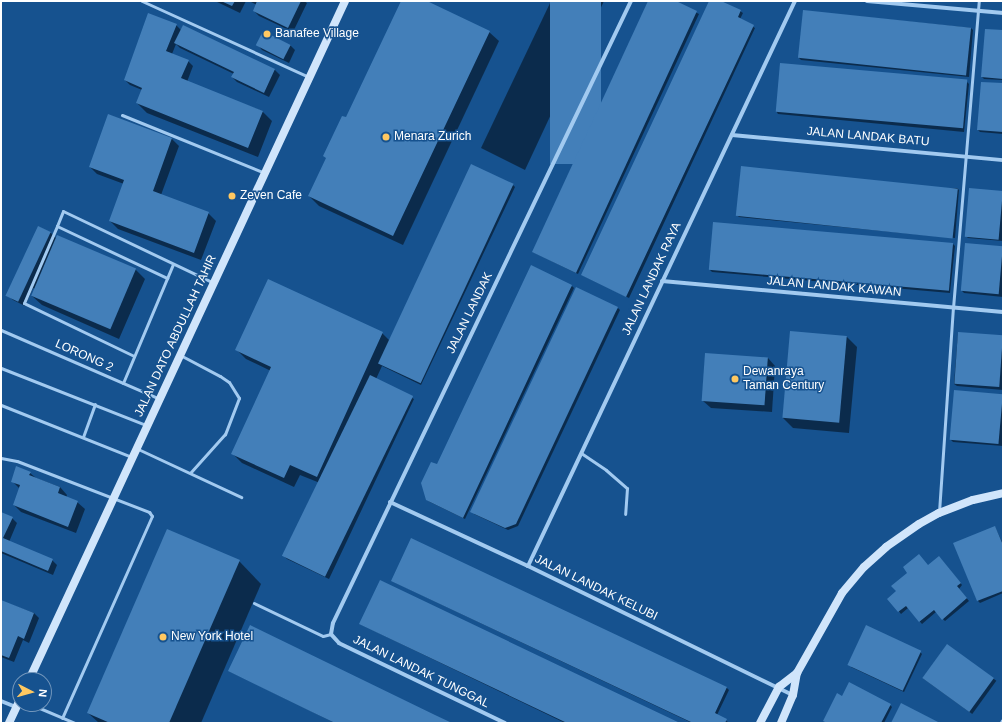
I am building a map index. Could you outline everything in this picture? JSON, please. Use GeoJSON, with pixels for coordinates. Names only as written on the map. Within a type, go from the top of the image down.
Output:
{"type":"FeatureCollection","features":[{"type":"Feature","properties":{"kind":"street","name":"JALAN DATO ABDULLAH TAHIR"},"geometry":{"type":"LineString","coordinates":[[33,672],[344,1]]}},
{"type":"Feature","properties":{"kind":"street","name":"JALAN LANDAK"},"geometry":{"type":"LineString","coordinates":[[331,634],[333,623],[390,502],[632,1]]}},
{"type":"Feature","properties":{"kind":"street","name":"JALAN LANDAK RAYA"},"geometry":{"type":"LineString","coordinates":[[528,566],[795,1]]}},
{"type":"Feature","properties":{"kind":"street"},"geometry":{"type":"LineString","coordinates":[[866,1],[1003,13]]}},
{"type":"Feature","properties":{"kind":"street","name":"JALAN LANDAK BATU"},"geometry":{"type":"LineString","coordinates":[[732,135],[1003,160]]}},
{"type":"Feature","properties":{"kind":"street","name":"JALAN LANDAK KAWAN"},"geometry":{"type":"LineString","coordinates":[[662,281],[1003,312]]}},
{"type":"Feature","properties":{"kind":"street"},"geometry":{"type":"LineString","coordinates":[[781,723],[793,695],[797,673],[842,593],[864,567],[886,547],[919,524],[939,513],[973,500],[1003,493]]}},
{"type":"Feature","properties":{"kind":"street","name":"JALAN LANDAK KELUBI"},"geometry":{"type":"LineString","coordinates":[[390,502],[528,566],[793,695]]}},
{"type":"Feature","properties":{"kind":"street","name":"JALAN LANDAK TUNGGAL"},"geometry":{"type":"LineString","coordinates":[[331,634],[339,643],[505,723]]}},
{"type":"Feature","properties":{"kind":"street"},"geometry":{"type":"LineString","coordinates":[[760,723],[779,687],[797,673]]}},
{"type":"Feature","properties":{"kind":"street"},"geometry":{"type":"LineString","coordinates":[[1,701],[12,701]]}},
{"type":"Feature","properties":{"kind":"street"},"geometry":{"type":"LineString","coordinates":[[9,723],[14,712]]}},
{"type":"Feature","properties":{"kind":"lane"},"geometry":{"type":"LineString","coordinates":[[142,1],[309,77]]}},
{"type":"Feature","properties":{"kind":"lane"},"geometry":{"type":"LineString","coordinates":[[939,513],[953,308],[979,1]]}},
{"type":"Feature","properties":{"kind":"lane"},"geometry":{"type":"LineString","coordinates":[[122,115],[265,173]]}},
{"type":"Feature","properties":{"kind":"lane"},"geometry":{"type":"LineString","coordinates":[[134,356],[24,303],[63,211],[214,283]]}},
{"type":"Feature","properties":{"kind":"lane"},"geometry":{"type":"LineString","coordinates":[[57,226],[167,278]]}},
{"type":"Feature","properties":{"kind":"lane"},"geometry":{"type":"LineString","coordinates":[[123,383],[173,264]]}},
{"type":"Feature","properties":{"kind":"lane","name":"LORONG 2"},"geometry":{"type":"LineString","coordinates":[[1,330],[160,399]]}},
{"type":"Feature","properties":{"kind":"lane"},"geometry":{"type":"LineString","coordinates":[[180,355],[229,382],[239,398],[225,434],[190,473]]}},
{"type":"Feature","properties":{"kind":"lane"},"geometry":{"type":"LineString","coordinates":[[1,368],[95,404],[147,426]]}},
{"type":"Feature","properties":{"kind":"lane"},"geometry":{"type":"LineString","coordinates":[[83,437],[95,404]]}},
{"type":"Feature","properties":{"kind":"lane"},"geometry":{"type":"LineString","coordinates":[[1,405],[132,457]]}},
{"type":"Feature","properties":{"kind":"lane"},"geometry":{"type":"LineString","coordinates":[[137,449],[241,497]]}},
{"type":"Feature","properties":{"kind":"lane"},"geometry":{"type":"LineString","coordinates":[[581,453],[606,470],[627,488],[625,514]]}},
{"type":"Feature","properties":{"kind":"lane"},"geometry":{"type":"LineString","coordinates":[[1,458],[17,461],[149,512],[152,516],[152,520],[62,718]]}},
{"type":"Feature","properties":{"kind":"lane"},"geometry":{"type":"LineString","coordinates":[[254,603],[322,636],[331,634]]}},
{"type":"Feature","properties":{"kind":"lane"},"geometry":{"type":"LineString","coordinates":[[48,712],[75,723]]}},
{"type":"Feature","properties":{"kind":"building"},"geometry":{"type":"Polygon","coordinates":[[[221,1],[235,1],[232,6],[221,1]]]}},
{"type":"Feature","properties":{"kind":"building"},"geometry":{"type":"Polygon","coordinates":[[[257,1],[301,1],[288,28],[253,11],[257,1]]]}},
{"type":"Feature","properties":{"kind":"building","name":"Menara Zurich"},"geometry":{"type":"Polygon","coordinates":[[[401,1],[427,1],[490,31],[393,236],[308,196],[326,158],[323,156],[342,116],[346,117],[401,1]]]}},
{"type":"Feature","properties":{"kind":"building"},"geometry":{"type":"Polygon","coordinates":[[[550,1],[601,1],[601,164],[550,164],[550,1]]]}},
{"type":"Feature","properties":{"kind":"building"},"geometry":{"type":"Polygon","coordinates":[[[648,1],[676,1],[697,11],[576,273],[532,252],[648,1]]]}},
{"type":"Feature","properties":{"kind":"building"},"geometry":{"type":"Polygon","coordinates":[[[709,1],[721,1],[741,10],[738,17],[754,25],[626,297],[581,275],[709,1]]]}},
{"type":"Feature","properties":{"kind":"building"},"geometry":{"type":"Polygon","coordinates":[[[803,10],[971,28],[966,75],[798,58],[803,10]]]}},
{"type":"Feature","properties":{"kind":"building"},"geometry":{"type":"Polygon","coordinates":[[[148,13],[177,24],[166,51],[189,60],[181,78],[263,111],[248,148],[136,103],[142,88],[124,80],[148,13]]]}},
{"type":"Feature","properties":{"kind":"building"},"geometry":{"type":"Polygon","coordinates":[[[183,25],[275,69],[264,93],[231,77],[234,72],[174,43],[183,25]]]}},
{"type":"Feature","properties":{"kind":"building"},"geometry":{"type":"Polygon","coordinates":[[[985,29],[1003,30],[1003,79],[981,77],[985,29]]]}},
{"type":"Feature","properties":{"kind":"building"},"geometry":{"type":"Polygon","coordinates":[[[263,31],[291,45],[283,59],[256,45],[263,31]]]}},
{"type":"Feature","properties":{"kind":"building"},"geometry":{"type":"Polygon","coordinates":[[[780,63],[967,79],[963,128],[776,112],[780,63]]]}},
{"type":"Feature","properties":{"kind":"building"},"geometry":{"type":"Polygon","coordinates":[[[981,82],[1003,83],[1003,132],[977,130],[981,82]]]}},
{"type":"Feature","properties":{"kind":"building"},"geometry":{"type":"Polygon","coordinates":[[[108,114],[172,138],[153,191],[209,212],[194,253],[109,221],[124,180],[89,167],[108,114]]]}},
{"type":"Feature","properties":{"kind":"building"},"geometry":{"type":"Polygon","coordinates":[[[471,164],[514,184],[421,383],[378,363],[471,164]]]}},
{"type":"Feature","properties":{"kind":"building"},"geometry":{"type":"Polygon","coordinates":[[[741,166],[958,189],[953,239],[736,216],[741,166]]]}},
{"type":"Feature","properties":{"kind":"building"},"geometry":{"type":"Polygon","coordinates":[[[969,188],[1003,191],[999,240],[965,237],[969,188]]]}},
{"type":"Feature","properties":{"kind":"building"},"geometry":{"type":"Polygon","coordinates":[[[713,222],[953,243],[949,291],[709,270],[713,222]]]}},
{"type":"Feature","properties":{"kind":"building"},"geometry":{"type":"Polygon","coordinates":[[[38,226],[51,232],[18,302],[5,296],[38,226]]]}},
{"type":"Feature","properties":{"kind":"building"},"geometry":{"type":"Polygon","coordinates":[[[57,235],[136,269],[110,329],[31,296],[57,235]]]}},
{"type":"Feature","properties":{"kind":"building"},"geometry":{"type":"Polygon","coordinates":[[[965,243],[1003,246],[999,294],[961,291],[965,243]]]}},
{"type":"Feature","properties":{"kind":"building"},"geometry":{"type":"Polygon","coordinates":[[[531,265],[572,285],[463,518],[426,500],[421,483],[431,462],[437,464],[531,265]]]}},
{"type":"Feature","properties":{"kind":"building"},"geometry":{"type":"Polygon","coordinates":[[[268,279],[383,332],[317,477],[290,465],[284,478],[231,454],[271,367],[235,350],[268,279]]]}},
{"type":"Feature","properties":{"kind":"building"},"geometry":{"type":"Polygon","coordinates":[[[576,287],[618,307],[516,524],[505,528],[470,512],[576,287]]]}},
{"type":"Feature","properties":{"kind":"building"},"geometry":{"type":"Polygon","coordinates":[[[790,331],[847,336],[839,423],[782,418],[790,331]]]}},
{"type":"Feature","properties":{"kind":"building"},"geometry":{"type":"Polygon","coordinates":[[[958,332],[1003,335],[999,387],[954,384],[958,332]]]}},
{"type":"Feature","properties":{"kind":"building","name":"Dewanraya Taman Century"},"geometry":{"type":"Polygon","coordinates":[[[705,353],[768,357],[764,405],[702,401],[705,353]]]}},
{"type":"Feature","properties":{"kind":"building"},"geometry":{"type":"Polygon","coordinates":[[[370,375],[413,396],[325,577],[282,556],[370,375]]]}},
{"type":"Feature","properties":{"kind":"building"},"geometry":{"type":"Polygon","coordinates":[[[954,390],[1003,394],[998,444],[950,440],[954,390]]]}},
{"type":"Feature","properties":{"kind":"building"},"geometry":{"type":"Polygon","coordinates":[[[16,466],[31,472],[29,475],[60,487],[58,493],[78,501],[68,527],[13,505],[20,485],[11,482],[16,466]]]}},
{"type":"Feature","properties":{"kind":"building"},"geometry":{"type":"Polygon","coordinates":[[[1,512],[13,517],[3,538],[53,559],[48,571],[1,551],[1,512]]]}},
{"type":"Feature","properties":{"kind":"building"},"geometry":{"type":"Polygon","coordinates":[[[995,526],[1003,545],[1003,591],[977,601],[953,543],[995,526]]]}},
{"type":"Feature","properties":{"kind":"building","name":"New York Hotel"},"geometry":{"type":"Polygon","coordinates":[[[167,529],[240,560],[169,723],[110,723],[87,713],[167,529]]]}},
{"type":"Feature","properties":{"kind":"building"},"geometry":{"type":"Polygon","coordinates":[[[411,538],[727,687],[715,713],[727,719],[725,723],[693,723],[391,581],[411,538]]]}},
{"type":"Feature","properties":{"kind":"building"},"geometry":{"type":"Polygon","coordinates":[[[919,554],[928,565],[939,556],[961,583],[957,586],[967,598],[942,620],[934,610],[919,622],[906,606],[898,612],[887,599],[896,591],[891,586],[907,573],[903,567],[919,554]]]}},
{"type":"Feature","properties":{"kind":"building"},"geometry":{"type":"Polygon","coordinates":[[[380,580],[680,723],[567,723],[359,624],[380,580]]]}},
{"type":"Feature","properties":{"kind":"building"},"geometry":{"type":"Polygon","coordinates":[[[1,600],[34,613],[24,639],[18,636],[9,658],[1,655],[1,600]]]}},
{"type":"Feature","properties":{"kind":"building"},"geometry":{"type":"Polygon","coordinates":[[[250,625],[452,723],[335,723],[312,712],[228,671],[250,625]]]}},
{"type":"Feature","properties":{"kind":"building"},"geometry":{"type":"Polygon","coordinates":[[[866,625],[921,651],[903,691],[847,665],[866,625]]]}},
{"type":"Feature","properties":{"kind":"building"},"geometry":{"type":"Polygon","coordinates":[[[947,644],[994,678],[969,712],[922,678],[947,644]]]}},
{"type":"Feature","properties":{"kind":"building"},"geometry":{"type":"Polygon","coordinates":[[[849,682],[891,704],[881,723],[827,723],[823,721],[837,693],[842,696],[849,682]]]}},
{"type":"Feature","properties":{"kind":"building"},"geometry":{"type":"Polygon","coordinates":[[[901,703],[940,723],[891,723],[901,703]]]}},
{"type":"Feature","properties":{"kind":"place","name":"Banafee Village"},"geometry":{"type":"Point","coordinates":[267,34]}},
{"type":"Feature","properties":{"kind":"place","name":"Menara Zurich"},"geometry":{"type":"Point","coordinates":[386,137]}},
{"type":"Feature","properties":{"kind":"place","name":"Zeven Cafe"},"geometry":{"type":"Point","coordinates":[232,196]}},
{"type":"Feature","properties":{"kind":"place","name":"Dewanraya Taman Century"},"geometry":{"type":"Point","coordinates":[735,379]}},
{"type":"Feature","properties":{"kind":"place","name":"New York Hotel"},"geometry":{"type":"Point","coordinates":[163,637]}}]}
